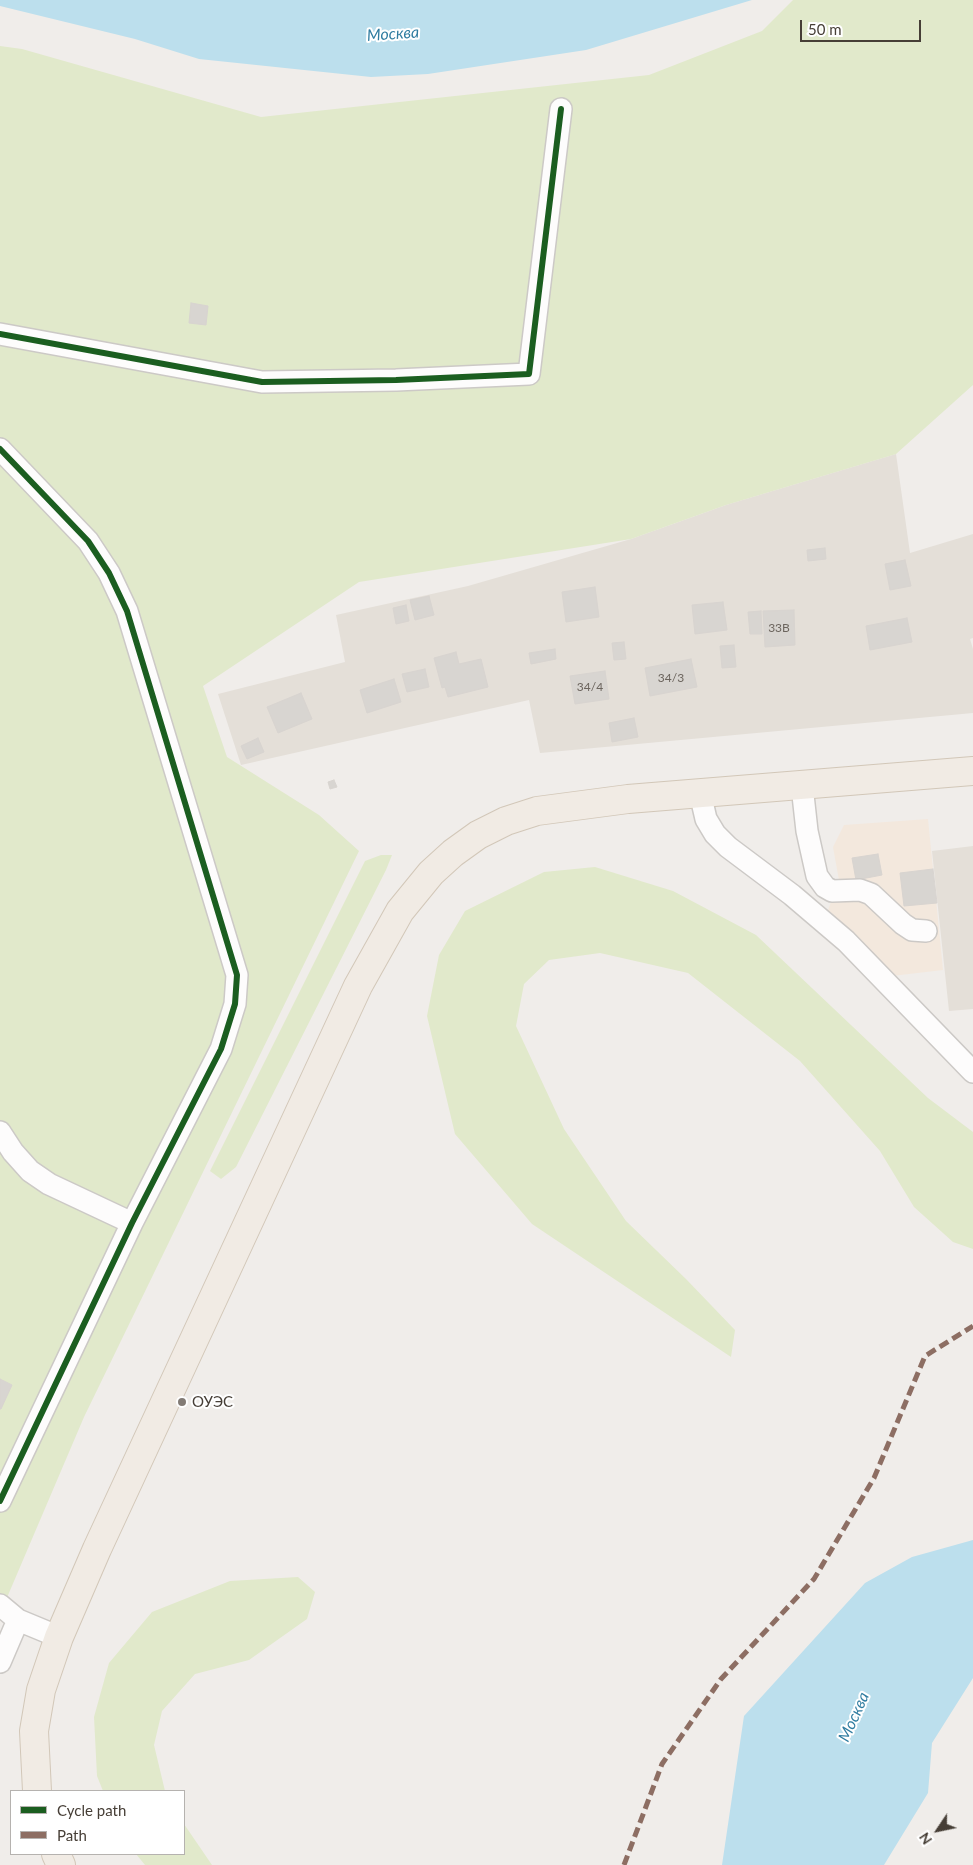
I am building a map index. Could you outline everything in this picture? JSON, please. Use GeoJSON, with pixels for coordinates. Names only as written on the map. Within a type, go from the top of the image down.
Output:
{"type":"FeatureCollection","features":[{"type":"Feature","properties":{"kind":"main road"},"geometry":{"type":"LineString","coordinates":[[37,1790],[34,1758],[35,1718],[44,1678],[97,1548],[310,1088],[375,953],[407,902],[431,873],[453,853],[478,835],[512,819],[571,805],[973,771]]}},
{"type":"Feature","properties":{"kind":"street"},"geometry":{"type":"LineString","coordinates":[[0,334],[262,382],[396,380],[529,374],[561,109]]}},
{"type":"Feature","properties":{"kind":"street"},"geometry":{"type":"LineString","coordinates":[[0,449],[88,541],[109,573],[127,611],[236,975],[235,1004],[221,1050],[132,1223],[0,1501]]}},
{"type":"Feature","properties":{"kind":"street"},"geometry":{"type":"LineString","coordinates":[[802,786],[807,831],[817,876],[832,891],[860,890],[871,894],[903,924],[912,930],[926,931]]}},
{"type":"Feature","properties":{"kind":"street"},"geometry":{"type":"LineString","coordinates":[[700,793],[706,819],[728,847],[802,903],[846,941],[888,982],[973,1072]]}},
{"type":"Feature","properties":{"kind":"street"},"geometry":{"type":"LineString","coordinates":[[802,903],[823,883]]}},
{"type":"Feature","properties":{"kind":"street"},"geometry":{"type":"LineString","coordinates":[[0,1132],[12,1152],[30,1172],[49,1184],[132,1223]]}},
{"type":"Feature","properties":{"kind":"street"},"geometry":{"type":"LineString","coordinates":[[0,1605],[18,1620],[59,1638]]}},
{"type":"Feature","properties":{"kind":"street"},"geometry":{"type":"LineString","coordinates":[[0,1662],[18,1620]]}},
{"type":"Feature","properties":{"kind":"shaded area"},"geometry":{"type":"Polygon","coordinates":[[[896,454],[910,553],[973,534],[973,638],[970,639],[973,649],[973,713],[540,753],[529,700],[241,765],[218,694],[345,662],[336,615],[468,586],[631,539],[726,505],[896,454]]]}},
{"type":"Feature","properties":{"kind":"shaded area"},"geometry":{"type":"Polygon","coordinates":[[[928,819],[943,970],[892,976],[827,913],[839,880],[833,847],[844,825],[928,819]]]}},
{"type":"Feature","properties":{"kind":"shaded area"},"geometry":{"type":"Polygon","coordinates":[[[973,846],[973,1009],[949,1011],[932,851],[973,846]]]}},
{"type":"Feature","properties":{"kind":"green space"},"geometry":{"type":"Polygon","coordinates":[[[793,0],[973,0],[973,385],[896,454],[726,505],[631,539],[359,582],[203,686],[227,757],[319,815],[359,851],[84,1417],[0,1614],[0,46],[22,49],[261,117],[649,75],[762,31],[793,0]]]}},
{"type":"Feature","properties":{"kind":"green space"},"geometry":{"type":"Polygon","coordinates":[[[381,855],[392,855],[386,870],[236,1167],[221,1179],[210,1171],[365,861],[381,855]]]}},
{"type":"Feature","properties":{"kind":"green space"},"geometry":{"type":"Polygon","coordinates":[[[595,867],[673,891],[756,935],[928,1098],[973,1132],[973,1249],[953,1242],[914,1207],[880,1151],[800,1061],[688,973],[600,953],[549,960],[524,984],[516,1026],[564,1129],[626,1221],[735,1330],[731,1357],[532,1224],[455,1134],[427,1016],[439,955],[465,911],[544,872],[595,867]]]}},
{"type":"Feature","properties":{"kind":"green space"},"geometry":{"type":"Polygon","coordinates":[[[298,1577],[315,1592],[307,1619],[249,1660],[195,1674],[162,1711],[154,1745],[165,1790],[103,1790],[97,1776],[94,1717],[109,1663],[152,1612],[230,1581],[298,1577]]]}},
{"type":"Feature","properties":{"kind":"green space"},"geometry":{"type":"Polygon","coordinates":[[[185,1825],[212,1865],[145,1865],[137,1855],[185,1855],[185,1825]]]}},
{"type":"Feature","properties":{"kind":"water","name":"Москва"},"geometry":{"type":"Polygon","coordinates":[[[0,0],[752,0],[586,50],[428,74],[371,77],[199,59],[135,39],[0,6],[0,0]]]}},
{"type":"Feature","properties":{"kind":"water","name":"Москва"},"geometry":{"type":"Polygon","coordinates":[[[973,1540],[973,1678],[932,1743],[928,1793],[884,1865],[722,1865],[744,1716],[865,1583],[912,1557],[973,1540]]]}},
{"type":"Feature","properties":{"kind":"building"},"geometry":{"type":"Polygon","coordinates":[[[191,303],[208,306],[206,325],[189,323],[191,303]]]}},
{"type":"Feature","properties":{"kind":"building"},"geometry":{"type":"Polygon","coordinates":[[[825,548],[826,559],[808,561],[807,550],[825,548]]]}},
{"type":"Feature","properties":{"kind":"building"},"geometry":{"type":"Polygon","coordinates":[[[905,560],[911,586],[890,590],[885,564],[905,560]]]}},
{"type":"Feature","properties":{"kind":"building"},"geometry":{"type":"Polygon","coordinates":[[[595,587],[599,617],[566,622],[562,592],[595,587]]]}},
{"type":"Feature","properties":{"kind":"building"},"geometry":{"type":"Polygon","coordinates":[[[429,596],[434,615],[415,620],[410,600],[429,596]]]}},
{"type":"Feature","properties":{"kind":"building"},"geometry":{"type":"Polygon","coordinates":[[[723,602],[727,630],[695,634],[692,605],[723,602]]]}},
{"type":"Feature","properties":{"kind":"building"},"geometry":{"type":"Polygon","coordinates":[[[406,605],[409,621],[396,624],[393,608],[406,605]]]}},
{"type":"Feature","properties":{"kind":"building"},"geometry":{"type":"Polygon","coordinates":[[[794,610],[795,645],[765,647],[763,611],[794,610]]]}},
{"type":"Feature","properties":{"kind":"building"},"geometry":{"type":"Polygon","coordinates":[[[761,611],[762,634],[750,634],[748,612],[761,611]]]}},
{"type":"Feature","properties":{"kind":"building"},"geometry":{"type":"Polygon","coordinates":[[[907,618],[912,642],[870,650],[866,626],[907,618]]]}},
{"type":"Feature","properties":{"kind":"building"},"geometry":{"type":"Polygon","coordinates":[[[624,642],[626,659],[614,660],[612,643],[624,642]]]}},
{"type":"Feature","properties":{"kind":"building"},"geometry":{"type":"Polygon","coordinates":[[[734,645],[736,667],[722,668],[720,646],[734,645]]]}},
{"type":"Feature","properties":{"kind":"building"},"geometry":{"type":"Polygon","coordinates":[[[555,649],[556,659],[531,664],[529,653],[555,649]]]}},
{"type":"Feature","properties":{"kind":"building"},"geometry":{"type":"Polygon","coordinates":[[[456,652],[459,664],[481,659],[488,687],[448,697],[445,687],[442,688],[434,658],[456,652]]]}},
{"type":"Feature","properties":{"kind":"building"},"geometry":{"type":"Polygon","coordinates":[[[691,659],[697,687],[650,696],[645,668],[691,659]]]}},
{"type":"Feature","properties":{"kind":"building"},"geometry":{"type":"Polygon","coordinates":[[[425,669],[429,687],[407,692],[402,674],[425,669]]]}},
{"type":"Feature","properties":{"kind":"building"},"geometry":{"type":"Polygon","coordinates":[[[605,671],[609,699],[575,704],[570,676],[605,671]]]}},
{"type":"Feature","properties":{"kind":"building"},"geometry":{"type":"Polygon","coordinates":[[[394,679],[401,702],[367,713],[360,690],[394,679]]]}},
{"type":"Feature","properties":{"kind":"building"},"geometry":{"type":"Polygon","coordinates":[[[301,693],[312,719],[278,733],[267,707],[301,693]]]}},
{"type":"Feature","properties":{"kind":"building"},"geometry":{"type":"Polygon","coordinates":[[[634,718],[638,737],[612,742],[609,723],[634,718]]]}},
{"type":"Feature","properties":{"kind":"building"},"geometry":{"type":"Polygon","coordinates":[[[258,738],[264,752],[247,759],[241,746],[258,738]]]}},
{"type":"Feature","properties":{"kind":"building"},"geometry":{"type":"Polygon","coordinates":[[[334,780],[337,787],[330,789],[328,782],[334,780]]]}},
{"type":"Feature","properties":{"kind":"building"},"geometry":{"type":"Polygon","coordinates":[[[878,854],[882,875],[856,880],[852,858],[878,854]]]}},
{"type":"Feature","properties":{"kind":"building"},"geometry":{"type":"Polygon","coordinates":[[[933,869],[937,903],[904,906],[900,873],[933,869]]]}},
{"type":"Feature","properties":{"kind":"building"},"geometry":{"type":"Polygon","coordinates":[[[0,1379],[12,1385],[1,1409],[0,1409],[0,1379]]]}},
{"type":"Feature","properties":{"kind":"marked path"},"geometry":{"type":"LineString","coordinates":[[624,1865],[662,1764],[721,1679],[814,1579],[874,1478],[925,1356],[973,1326]]}},
{"type":"Feature","properties":{"kind":"cycle path"},"geometry":{"type":"LineString","coordinates":[[0,334],[262,382],[396,380],[529,374],[561,109]]}},
{"type":"Feature","properties":{"kind":"cycle path"},"geometry":{"type":"LineString","coordinates":[[0,449],[88,541],[109,573],[127,611],[237,975],[235,1004],[221,1049],[132,1223],[0,1501]]}},
{"type":"Feature","properties":{"kind":"place","name":"ОУЭС"},"geometry":{"type":"Point","coordinates":[182,1402]}}]}
